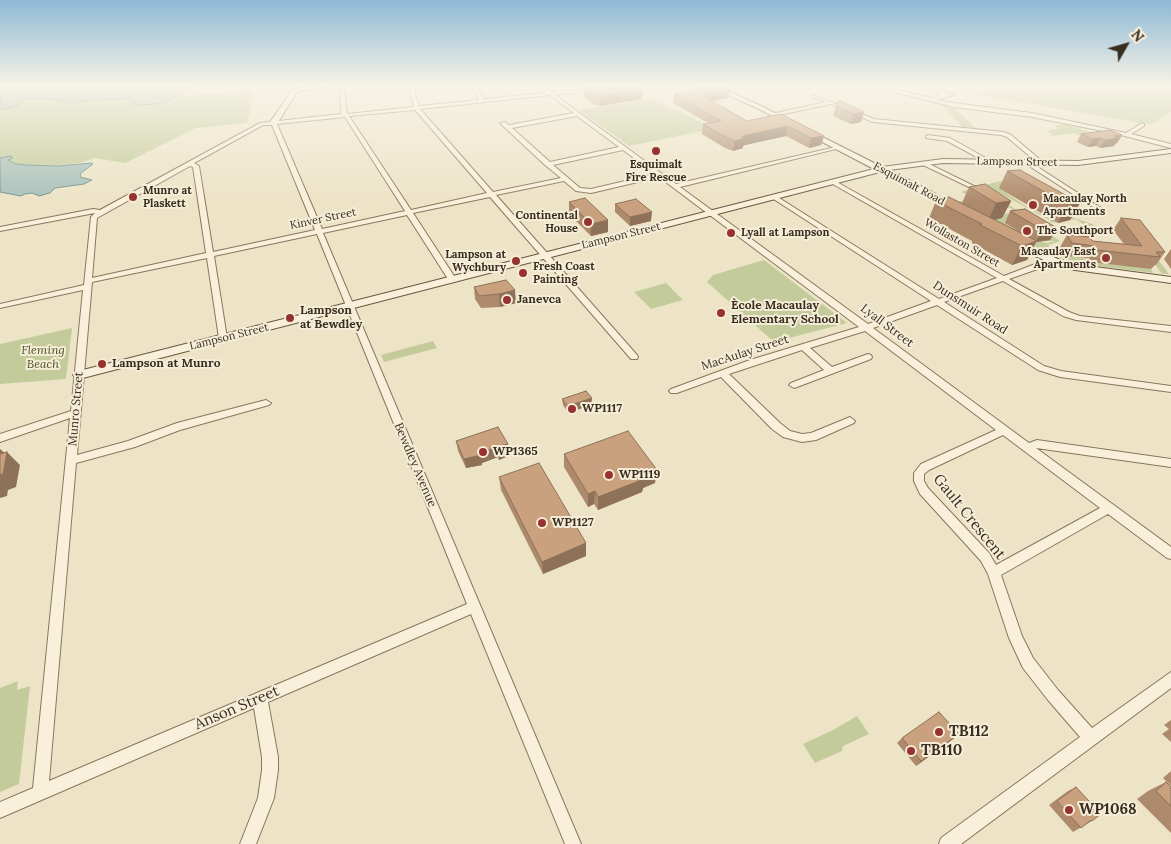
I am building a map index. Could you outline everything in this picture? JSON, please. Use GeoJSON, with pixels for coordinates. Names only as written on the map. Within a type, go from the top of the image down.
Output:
{"type":"FeatureCollection","features":[{"type":"Feature","properties":{"kind":"street"},"geometry":{"type":"LineString","coordinates":[[0,228],[93,211],[100,212],[261,124]]}},
{"type":"Feature","properties":{"kind":"street","name":"Bewdley Avenue"},"geometry":{"type":"LineString","coordinates":[[275,124],[573,844]]}},
{"type":"Feature","properties":{"kind":"street"},"geometry":{"type":"LineString","coordinates":[[351,124],[452,279]]}},
{"type":"Feature","properties":{"kind":"street"},"geometry":{"type":"LineString","coordinates":[[432,124],[634,357]]}},
{"type":"Feature","properties":{"kind":"street"},"geometry":{"type":"LineString","coordinates":[[509,124],[505,125],[576,190],[591,191],[660,175]]}},
{"type":"Feature","properties":{"kind":"street","name":"Lyall Street"},"geometry":{"type":"LineString","coordinates":[[592,124],[1171,554]]}},
{"type":"Feature","properties":{"kind":"street","name":"Esquimalt Road"},"geometry":{"type":"LineString","coordinates":[[794,124],[934,196],[964,215]]}},
{"type":"Feature","properties":{"kind":"street"},"geometry":{"type":"LineString","coordinates":[[917,124],[1002,133],[1009,136],[1040,163]]}},
{"type":"Feature","properties":{"kind":"street"},"geometry":{"type":"LineString","coordinates":[[1079,124],[1127,134],[1171,146]]}},
{"type":"Feature","properties":{"kind":"street"},"geometry":{"type":"LineString","coordinates":[[1127,134],[1142,125]]}},
{"type":"Feature","properties":{"kind":"street"},"geometry":{"type":"LineString","coordinates":[[928,137],[940,137],[950,140],[990,162]]}},
{"type":"Feature","properties":{"kind":"street"},"geometry":{"type":"LineString","coordinates":[[675,186],[838,147]]}},
{"type":"Feature","properties":{"kind":"street"},"geometry":{"type":"LineString","coordinates":[[547,164],[624,148]]}},
{"type":"Feature","properties":{"kind":"street","name":"Lampson Street"},"geometry":{"type":"LineString","coordinates":[[79,375],[882,170],[923,163],[1089,162],[1171,151]]}},
{"type":"Feature","properties":{"kind":"street"},"geometry":{"type":"LineString","coordinates":[[923,163],[975,188]]}},
{"type":"Feature","properties":{"kind":"street"},"geometry":{"type":"LineString","coordinates":[[1028,163],[1098,208]]}},
{"type":"Feature","properties":{"kind":"street"},"geometry":{"type":"LineString","coordinates":[[190,164],[196,166],[223,338]]}},
{"type":"Feature","properties":{"kind":"street","name":"Kinver Street"},"geometry":{"type":"LineString","coordinates":[[0,306],[210,255],[564,179]]}},
{"type":"Feature","properties":{"kind":"street","name":"Wollaston Street"},"geometry":{"type":"LineString","coordinates":[[833,182],[1058,311],[1073,317],[1171,329]]}},
{"type":"Feature","properties":{"kind":"street","name":"Dunsmuir Road"},"geometry":{"type":"LineString","coordinates":[[774,197],[1048,371],[1171,389]]}},
{"type":"Feature","properties":{"kind":"street","name":"Munro Street"},"geometry":{"type":"LineString","coordinates":[[40,793],[93,220],[100,212]]}},
{"type":"Feature","properties":{"kind":"street"},"geometry":{"type":"LineString","coordinates":[[1007,240],[1050,259],[1087,270],[1171,280]]}},
{"type":"Feature","properties":{"kind":"street","name":"MacAulay Street"},"geometry":{"type":"LineString","coordinates":[[674,390],[723,372],[866,328],[1046,263],[1050,259]]}},
{"type":"Feature","properties":{"kind":"street"},"geometry":{"type":"LineString","coordinates":[[803,347],[830,371]]}},
{"type":"Feature","properties":{"kind":"street"},"geometry":{"type":"LineString","coordinates":[[794,385],[868,357]]}},
{"type":"Feature","properties":{"kind":"street"},"geometry":{"type":"LineString","coordinates":[[723,372],[779,429],[787,434],[802,438],[812,437],[850,421]]}},
{"type":"Feature","properties":{"kind":"street"},"geometry":{"type":"LineString","coordinates":[[71,461],[136,442],[177,427],[266,402]]}},
{"type":"Feature","properties":{"kind":"street"},"geometry":{"type":"LineString","coordinates":[[0,438],[75,413]]}},
{"type":"Feature","properties":{"kind":"street","name":"Gault Crescent"},"geometry":{"type":"LineString","coordinates":[[1004,430],[929,465],[922,470],[918,477],[924,491],[978,549],[994,573],[1016,638],[1028,663],[1091,738]]}},
{"type":"Feature","properties":{"kind":"street"},"geometry":{"type":"LineString","coordinates":[[1027,447],[1037,444],[1171,464]]}},
{"type":"Feature","properties":{"kind":"street"},"geometry":{"type":"LineString","coordinates":[[994,573],[1109,508]]}},
{"type":"Feature","properties":{"kind":"street","name":"Anson Street"},"geometry":{"type":"LineString","coordinates":[[0,810],[474,607]]}},
{"type":"Feature","properties":{"kind":"street"},"geometry":{"type":"LineString","coordinates":[[947,844],[1171,679]]}},
{"type":"Feature","properties":{"kind":"street"},"geometry":{"type":"LineString","coordinates":[[248,844],[263,807],[270,770],[270,757],[260,698]]}},
{"type":"Feature","properties":{"kind":"green space"},"geometry":{"type":"Polygon","coordinates":[[[0,124],[233,124],[196,128],[125,163],[95,158],[80,163],[45,166],[16,164],[4,157],[0,158],[0,124]]]}},
{"type":"Feature","properties":{"kind":"green space"},"geometry":{"type":"Polygon","coordinates":[[[599,124],[704,124],[712,129],[629,146],[599,124]]]}},
{"type":"Feature","properties":{"kind":"green space"},"geometry":{"type":"Polygon","coordinates":[[[960,124],[972,124],[976,128],[959,127],[962,126],[960,124]]]}},
{"type":"Feature","properties":{"kind":"green space"},"geometry":{"type":"Polygon","coordinates":[[[1055,125],[1066,125],[1091,134],[1081,136],[1074,133],[1053,136],[1048,132],[1051,129],[1058,129],[1055,125]]]}},
{"type":"Feature","properties":{"kind":"green space"},"geometry":{"type":"Polygon","coordinates":[[[1001,181],[1074,218],[1096,225],[1074,230],[1071,228],[1085,225],[1075,219],[1070,220],[1000,188],[1024,205],[1058,223],[1049,222],[1051,221],[985,185],[1001,181]]]}},
{"type":"Feature","properties":{"kind":"green space"},"geometry":{"type":"Polygon","coordinates":[[[970,189],[994,207],[1010,214],[1036,242],[1056,241],[1044,241],[1011,210],[1013,209],[1007,207],[1000,200],[1041,224],[1055,226],[1052,227],[1067,233],[1050,234],[1060,241],[1048,245],[1057,254],[1151,269],[1153,273],[1075,263],[1014,238],[954,203],[973,198],[961,192],[970,189]]]}},
{"type":"Feature","properties":{"kind":"green space"},"geometry":{"type":"Polygon","coordinates":[[[1102,226],[1135,229],[1169,274],[1162,274],[1130,229],[1102,226]]]}},
{"type":"Feature","properties":{"kind":"green space"},"geometry":{"type":"Polygon","coordinates":[[[764,260],[847,323],[774,342],[707,282],[713,275],[764,260]]]}},
{"type":"Feature","properties":{"kind":"green space"},"geometry":{"type":"Polygon","coordinates":[[[666,283],[683,300],[651,309],[634,292],[666,283]]]}},
{"type":"Feature","properties":{"kind":"green space","name":"Fleming Beach"},"geometry":{"type":"Polygon","coordinates":[[[72,328],[66,379],[0,384],[0,344],[72,328]]]}},
{"type":"Feature","properties":{"kind":"green space"},"geometry":{"type":"Polygon","coordinates":[[[433,341],[437,348],[384,362],[381,355],[433,341]]]}},
{"type":"Feature","properties":{"kind":"green space"},"geometry":{"type":"Polygon","coordinates":[[[18,681],[17,690],[30,686],[19,784],[0,792],[0,688],[18,681]]]}},
{"type":"Feature","properties":{"kind":"green space"},"geometry":{"type":"Polygon","coordinates":[[[857,716],[869,734],[843,746],[842,751],[815,763],[803,744],[857,716]]]}},
{"type":"Feature","properties":{"kind":"water"},"geometry":{"type":"Polygon","coordinates":[[[11,156],[13,158],[8,160],[16,164],[26,165],[58,166],[91,163],[93,164],[81,173],[80,177],[92,180],[84,184],[55,188],[50,193],[39,196],[32,193],[21,196],[0,192],[0,158],[11,156]]]}},
{"type":"Feature","properties":{"kind":"building"},"geometry":{"type":"Polygon","coordinates":[[[704,124],[801,124],[824,136],[811,138],[788,126],[747,135],[742,137],[745,138],[735,141],[704,124]]]}},
{"type":"Feature","properties":{"kind":"building"},"geometry":{"type":"Polygon","coordinates":[[[1110,130],[1122,135],[1114,136],[1119,138],[1105,140],[1100,138],[1093,139],[1081,134],[1110,130]]]}},
{"type":"Feature","properties":{"kind":"building"},"geometry":{"type":"Polygon","coordinates":[[[1020,170],[1080,203],[1068,205],[1007,171],[1020,170]]]}},
{"type":"Feature","properties":{"kind":"building"},"geometry":{"type":"Polygon","coordinates":[[[985,184],[1011,201],[996,203],[969,187],[985,184]]]}},
{"type":"Feature","properties":{"kind":"building"},"geometry":{"type":"Polygon","coordinates":[[[949,197],[1037,241],[1022,246],[936,201],[949,197]]]}},
{"type":"Feature","properties":{"kind":"building"},"geometry":{"type":"Polygon","coordinates":[[[585,198],[608,220],[591,224],[569,202],[585,198]]]}},
{"type":"Feature","properties":{"kind":"building"},"geometry":{"type":"Polygon","coordinates":[[[636,199],[652,212],[630,217],[615,204],[636,199]]]}},
{"type":"Feature","properties":{"kind":"building"},"geometry":{"type":"Polygon","coordinates":[[[1025,209],[1057,228],[1043,230],[1010,211],[1025,209]]]}},
{"type":"Feature","properties":{"kind":"building"},"geometry":{"type":"Polygon","coordinates":[[[1121,218],[1140,220],[1165,252],[1156,252],[1160,257],[1097,250],[1095,246],[1072,243],[1067,235],[1090,237],[1092,241],[1142,246],[1121,218]]]}},
{"type":"Feature","properties":{"kind":"building"},"geometry":{"type":"Polygon","coordinates":[[[506,280],[515,290],[479,296],[474,287],[506,280]]]}},
{"type":"Feature","properties":{"kind":"building"},"geometry":{"type":"Polygon","coordinates":[[[586,391],[592,398],[568,406],[562,399],[586,391]]]}},
{"type":"Feature","properties":{"kind":"building"},"geometry":{"type":"Polygon","coordinates":[[[498,427],[508,444],[503,445],[505,447],[498,450],[496,447],[480,453],[481,455],[464,459],[456,441],[498,427]]]}},
{"type":"Feature","properties":{"kind":"building","name":"WP1119"},"geometry":{"type":"Polygon","coordinates":[[[628,431],[657,470],[641,476],[644,479],[598,497],[595,491],[588,494],[564,454],[628,431]]]}},
{"type":"Feature","properties":{"kind":"building"},"geometry":{"type":"Polygon","coordinates":[[[7,452],[3,474],[0,475],[0,454],[7,452]]]}},
{"type":"Feature","properties":{"kind":"building","name":"WP1127"},"geometry":{"type":"Polygon","coordinates":[[[539,463],[586,543],[542,562],[499,477],[539,463]]]}},
{"type":"Feature","properties":{"kind":"building"},"geometry":{"type":"Polygon","coordinates":[[[939,712],[959,734],[921,761],[902,738],[939,712]]]}},
{"type":"Feature","properties":{"kind":"building"},"geometry":{"type":"Polygon","coordinates":[[[1166,782],[1171,787],[1171,806],[1156,791],[1166,782]]]}},
{"type":"Feature","properties":{"kind":"building"},"geometry":{"type":"Polygon","coordinates":[[[1076,787],[1101,814],[1081,828],[1057,801],[1076,787]]]}},
{"type":"Feature","properties":{"kind":"place","name":"Esquimalt Fire Rescue"},"geometry":{"type":"Point","coordinates":[656,151]}},
{"type":"Feature","properties":{"kind":"place","name":"Munro at Plaskett"},"geometry":{"type":"Point","coordinates":[133,197]}},
{"type":"Feature","properties":{"kind":"place","name":"Macaulay North Apartments"},"geometry":{"type":"Point","coordinates":[1033,205]}},
{"type":"Feature","properties":{"kind":"place","name":"Continental House"},"geometry":{"type":"Point","coordinates":[588,222]}},
{"type":"Feature","properties":{"kind":"place","name":"The Southport"},"geometry":{"type":"Point","coordinates":[1027,231]}},
{"type":"Feature","properties":{"kind":"place","name":"Lyall at Lampson"},"geometry":{"type":"Point","coordinates":[731,233]}},
{"type":"Feature","properties":{"kind":"place","name":"Macaulay East Apartments"},"geometry":{"type":"Point","coordinates":[1106,258]}},
{"type":"Feature","properties":{"kind":"place","name":"Lampson at Wychbury"},"geometry":{"type":"Point","coordinates":[516,261]}},
{"type":"Feature","properties":{"kind":"place","name":"Fresh Coast Painting"},"geometry":{"type":"Point","coordinates":[523,273]}},
{"type":"Feature","properties":{"kind":"place","name":"Janevca"},"geometry":{"type":"Point","coordinates":[507,300]}},
{"type":"Feature","properties":{"kind":"place","name":"Ècole Macaulay Elementary School"},"geometry":{"type":"Point","coordinates":[721,313]}},
{"type":"Feature","properties":{"kind":"place","name":"Lampson at Bewdley"},"geometry":{"type":"Point","coordinates":[290,318]}},
{"type":"Feature","properties":{"kind":"place","name":"Lampson at Munro"},"geometry":{"type":"Point","coordinates":[102,364]}},
{"type":"Feature","properties":{"kind":"place","name":"WP1117"},"geometry":{"type":"Point","coordinates":[572,409]}},
{"type":"Feature","properties":{"kind":"place","name":"WP1365"},"geometry":{"type":"Point","coordinates":[483,452]}},
{"type":"Feature","properties":{"kind":"place","name":"WP1119"},"geometry":{"type":"Point","coordinates":[609,475]}},
{"type":"Feature","properties":{"kind":"place","name":"WP1127"},"geometry":{"type":"Point","coordinates":[542,523]}},
{"type":"Feature","properties":{"kind":"place","name":"TB112"},"geometry":{"type":"Point","coordinates":[939,732]}},
{"type":"Feature","properties":{"kind":"place","name":"TB110"},"geometry":{"type":"Point","coordinates":[911,751]}},
{"type":"Feature","properties":{"kind":"place","name":"WP1068"},"geometry":{"type":"Point","coordinates":[1069,810]}}]}
